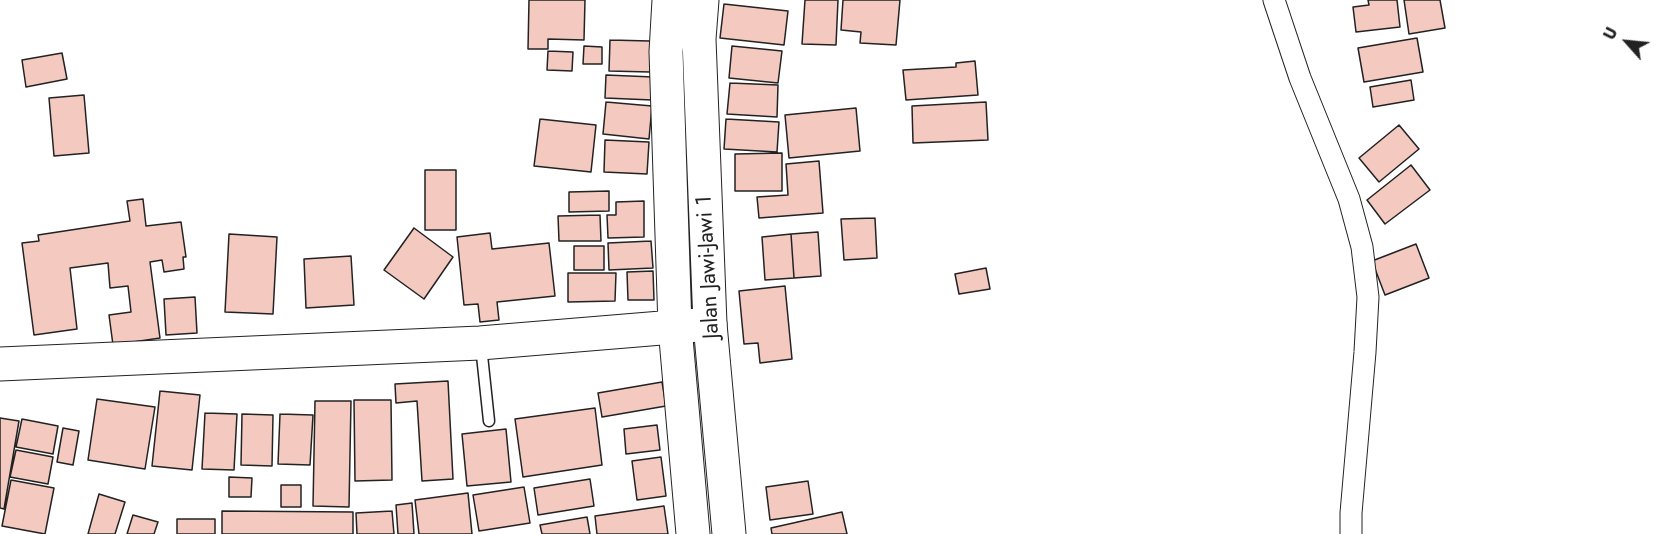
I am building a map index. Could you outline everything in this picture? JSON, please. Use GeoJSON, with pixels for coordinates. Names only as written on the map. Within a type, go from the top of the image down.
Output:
{"type":"FeatureCollection","features":[{"type":"Feature","properties":{"kind":"main road"},"geometry":{"type":"LineString","coordinates":[[669,0],[666,52],[675,327],[693,534]]}},
{"type":"Feature","properties":{"kind":"main road","name":"Jalan Jawi-Jawi 1"},"geometry":{"type":"LineString","coordinates":[[702,0],[699,39],[710,324],[729,534]]}},
{"type":"Feature","properties":{"kind":"main road"},"geometry":{"type":"LineString","coordinates":[[0,364],[480,343],[710,324]]}},
{"type":"Feature","properties":{"kind":"street"},"geometry":{"type":"LineString","coordinates":[[1274,0],[1300,78],[1349,199],[1362,247],[1368,297],[1351,513],[1352,534]]}},
{"type":"Feature","properties":{"kind":"lane"},"geometry":{"type":"LineString","coordinates":[[480,343],[489,421]]}},
{"type":"Feature","properties":{"kind":"building"},"geometry":{"type":"Polygon","coordinates":[[[529,0],[585,0],[584,40],[548,39],[548,49],[528,49],[529,0]]]}},
{"type":"Feature","properties":{"kind":"building"},"geometry":{"type":"Polygon","coordinates":[[[805,0],[838,0],[836,45],[802,44],[805,0]]]}},
{"type":"Feature","properties":{"kind":"building"},"geometry":{"type":"Polygon","coordinates":[[[843,0],[900,0],[896,45],[860,43],[861,32],[841,30],[843,0]]]}},
{"type":"Feature","properties":{"kind":"building"},"geometry":{"type":"Polygon","coordinates":[[[1368,0],[1397,0],[1400,27],[1356,32],[1353,7],[1369,5],[1368,0]]]}},
{"type":"Feature","properties":{"kind":"building"},"geometry":{"type":"Polygon","coordinates":[[[1404,0],[1440,0],[1445,28],[1409,34],[1404,0]]]}},
{"type":"Feature","properties":{"kind":"building"},"geometry":{"type":"Polygon","coordinates":[[[724,4],[788,11],[784,45],[720,38],[724,4]]]}},
{"type":"Feature","properties":{"kind":"building"},"geometry":{"type":"Polygon","coordinates":[[[1417,38],[1423,72],[1364,82],[1358,48],[1417,38]]]}},
{"type":"Feature","properties":{"kind":"building"},"geometry":{"type":"Polygon","coordinates":[[[610,40],[650,41],[650,72],[609,71],[610,40]]]}},
{"type":"Feature","properties":{"kind":"building"},"geometry":{"type":"Polygon","coordinates":[[[584,46],[602,47],[602,64],[583,64],[584,46]]]}},
{"type":"Feature","properties":{"kind":"building"},"geometry":{"type":"Polygon","coordinates":[[[732,46],[782,51],[778,83],[729,78],[732,46]]]}},
{"type":"Feature","properties":{"kind":"building"},"geometry":{"type":"Polygon","coordinates":[[[548,51],[573,52],[572,71],[547,70],[548,51]]]}},
{"type":"Feature","properties":{"kind":"building"},"geometry":{"type":"Polygon","coordinates":[[[62,53],[67,79],[26,87],[22,60],[62,53]]]}},
{"type":"Feature","properties":{"kind":"building"},"geometry":{"type":"Polygon","coordinates":[[[975,61],[978,95],[906,100],[903,70],[956,67],[956,63],[975,61]]]}},
{"type":"Feature","properties":{"kind":"building"},"geometry":{"type":"Polygon","coordinates":[[[606,75],[653,77],[652,100],[605,98],[606,75]]]}},
{"type":"Feature","properties":{"kind":"building"},"geometry":{"type":"Polygon","coordinates":[[[1411,80],[1414,100],[1373,107],[1370,87],[1411,80]]]}},
{"type":"Feature","properties":{"kind":"building"},"geometry":{"type":"Polygon","coordinates":[[[730,83],[778,85],[777,117],[727,114],[730,83]]]}},
{"type":"Feature","properties":{"kind":"building"},"geometry":{"type":"Polygon","coordinates":[[[84,95],[89,153],[54,156],[49,98],[84,95]]]}},
{"type":"Feature","properties":{"kind":"building"},"geometry":{"type":"Polygon","coordinates":[[[606,102],[652,106],[649,139],[603,134],[606,102]]]}},
{"type":"Feature","properties":{"kind":"building"},"geometry":{"type":"Polygon","coordinates":[[[986,102],[988,140],[913,143],[912,106],[986,102]]]}},
{"type":"Feature","properties":{"kind":"building"},"geometry":{"type":"Polygon","coordinates":[[[856,108],[860,151],[789,158],[785,115],[856,108]]]}},
{"type":"Feature","properties":{"kind":"building"},"geometry":{"type":"Polygon","coordinates":[[[540,119],[596,125],[591,172],[534,166],[540,119]]]}},
{"type":"Feature","properties":{"kind":"building"},"geometry":{"type":"Polygon","coordinates":[[[726,119],[779,122],[777,152],[724,149],[726,119]]]}},
{"type":"Feature","properties":{"kind":"building"},"geometry":{"type":"Polygon","coordinates":[[[1399,125],[1419,149],[1379,182],[1359,158],[1399,125]]]}},
{"type":"Feature","properties":{"kind":"building"},"geometry":{"type":"Polygon","coordinates":[[[605,140],[649,142],[647,174],[604,172],[605,140]]]}},
{"type":"Feature","properties":{"kind":"building"},"geometry":{"type":"Polygon","coordinates":[[[782,153],[782,191],[735,191],[735,154],[782,153]]]}},
{"type":"Feature","properties":{"kind":"building"},"geometry":{"type":"Polygon","coordinates":[[[819,161],[823,213],[759,218],[757,197],[788,195],[786,164],[819,161]]]}},
{"type":"Feature","properties":{"kind":"building"},"geometry":{"type":"Polygon","coordinates":[[[1411,165],[1430,190],[1385,224],[1367,200],[1411,165]]]}},
{"type":"Feature","properties":{"kind":"building"},"geometry":{"type":"Polygon","coordinates":[[[425,170],[456,170],[456,230],[425,230],[425,170]]]}},
{"type":"Feature","properties":{"kind":"building"},"geometry":{"type":"Polygon","coordinates":[[[609,191],[609,211],[569,212],[569,192],[609,191]]]}},
{"type":"Feature","properties":{"kind":"building"},"geometry":{"type":"Polygon","coordinates":[[[143,199],[146,226],[181,222],[186,257],[183,257],[184,269],[164,272],[162,260],[150,262],[160,338],[113,345],[109,315],[131,312],[128,286],[110,288],[108,263],[70,268],[77,329],[34,335],[22,243],[39,241],[38,235],[130,221],[127,201],[143,199]]]}},
{"type":"Feature","properties":{"kind":"building"},"geometry":{"type":"Polygon","coordinates":[[[644,201],[644,237],[608,238],[607,215],[616,215],[616,202],[644,201]]]}},
{"type":"Feature","properties":{"kind":"building"},"geometry":{"type":"Polygon","coordinates":[[[600,215],[601,241],[559,241],[558,216],[600,215]]]}},
{"type":"Feature","properties":{"kind":"building"},"geometry":{"type":"Polygon","coordinates":[[[875,218],[877,258],[844,260],[841,219],[875,218]]]}},
{"type":"Feature","properties":{"kind":"building"},"geometry":{"type":"Polygon","coordinates":[[[414,228],[453,257],[424,299],[384,270],[414,228]]]}},
{"type":"Feature","properties":{"kind":"building"},"geometry":{"type":"Polygon","coordinates":[[[818,232],[821,276],[794,278],[791,234],[818,232]]]}},
{"type":"Feature","properties":{"kind":"building"},"geometry":{"type":"Polygon","coordinates":[[[490,233],[492,249],[549,243],[555,296],[497,302],[499,320],[480,322],[478,304],[464,305],[457,237],[490,233]]]}},
{"type":"Feature","properties":{"kind":"building"},"geometry":{"type":"Polygon","coordinates":[[[229,234],[277,237],[273,314],[225,312],[229,234]]]}},
{"type":"Feature","properties":{"kind":"building"},"geometry":{"type":"Polygon","coordinates":[[[791,234],[794,278],[765,280],[762,237],[791,234]]]}},
{"type":"Feature","properties":{"kind":"building"},"geometry":{"type":"Polygon","coordinates":[[[651,241],[653,268],[609,270],[608,243],[651,241]]]}},
{"type":"Feature","properties":{"kind":"building"},"geometry":{"type":"Polygon","coordinates":[[[1416,244],[1429,278],[1385,295],[1372,261],[1416,244]]]}},
{"type":"Feature","properties":{"kind":"building"},"geometry":{"type":"Polygon","coordinates":[[[574,246],[604,246],[604,270],[574,270],[574,246]]]}},
{"type":"Feature","properties":{"kind":"building"},"geometry":{"type":"Polygon","coordinates":[[[351,256],[354,305],[306,308],[304,259],[351,256]]]}},
{"type":"Feature","properties":{"kind":"building"},"geometry":{"type":"Polygon","coordinates":[[[986,268],[990,289],[959,294],[955,274],[986,268]]]}},
{"type":"Feature","properties":{"kind":"building"},"geometry":{"type":"Polygon","coordinates":[[[653,271],[654,300],[628,300],[627,272],[653,271]]]}},
{"type":"Feature","properties":{"kind":"building"},"geometry":{"type":"Polygon","coordinates":[[[568,273],[616,273],[615,301],[568,302],[568,273]]]}},
{"type":"Feature","properties":{"kind":"building"},"geometry":{"type":"Polygon","coordinates":[[[785,286],[792,359],[760,363],[758,343],[744,344],[739,291],[785,286]]]}},
{"type":"Feature","properties":{"kind":"building"},"geometry":{"type":"Polygon","coordinates":[[[195,297],[197,333],[166,335],[164,299],[195,297]]]}},
{"type":"Feature","properties":{"kind":"building"},"geometry":{"type":"Polygon","coordinates":[[[448,381],[453,479],[422,481],[417,401],[396,403],[395,384],[448,381]]]}},
{"type":"Feature","properties":{"kind":"building"},"geometry":{"type":"Polygon","coordinates":[[[662,382],[666,406],[602,417],[598,393],[662,382]]]}},
{"type":"Feature","properties":{"kind":"building"},"geometry":{"type":"Polygon","coordinates":[[[160,391],[200,395],[192,470],[152,466],[160,391]]]}},
{"type":"Feature","properties":{"kind":"building"},"geometry":{"type":"Polygon","coordinates":[[[97,399],[155,407],[145,469],[88,460],[97,399]]]}},
{"type":"Feature","properties":{"kind":"building"},"geometry":{"type":"Polygon","coordinates":[[[354,400],[391,400],[392,480],[355,481],[354,400]]]}},
{"type":"Feature","properties":{"kind":"building"},"geometry":{"type":"Polygon","coordinates":[[[315,401],[351,401],[349,507],[313,506],[315,401]]]}},
{"type":"Feature","properties":{"kind":"building"},"geometry":{"type":"Polygon","coordinates":[[[595,408],[602,465],[523,477],[515,419],[595,408]]]}},
{"type":"Feature","properties":{"kind":"building"},"geometry":{"type":"Polygon","coordinates":[[[205,413],[237,414],[234,470],[202,469],[205,413]]]}},
{"type":"Feature","properties":{"kind":"building"},"geometry":{"type":"Polygon","coordinates":[[[242,414],[273,415],[272,466],[241,465],[242,414]]]}},
{"type":"Feature","properties":{"kind":"building"},"geometry":{"type":"Polygon","coordinates":[[[280,414],[313,415],[310,465],[278,464],[280,414]]]}},
{"type":"Feature","properties":{"kind":"building"},"geometry":{"type":"Polygon","coordinates":[[[0,418],[19,421],[4,509],[0,508],[0,418]]]}},
{"type":"Feature","properties":{"kind":"building"},"geometry":{"type":"Polygon","coordinates":[[[22,419],[58,426],[53,454],[16,447],[22,419]]]}},
{"type":"Feature","properties":{"kind":"building"},"geometry":{"type":"Polygon","coordinates":[[[657,425],[660,450],[626,454],[624,429],[657,425]]]}},
{"type":"Feature","properties":{"kind":"building"},"geometry":{"type":"Polygon","coordinates":[[[63,428],[79,431],[73,465],[57,462],[63,428]]]}},
{"type":"Feature","properties":{"kind":"building"},"geometry":{"type":"Polygon","coordinates":[[[506,429],[511,482],[467,486],[462,434],[506,429]]]}},
{"type":"Feature","properties":{"kind":"building"},"geometry":{"type":"Polygon","coordinates":[[[16,450],[53,457],[48,484],[10,477],[16,450]]]}},
{"type":"Feature","properties":{"kind":"building"},"geometry":{"type":"Polygon","coordinates":[[[661,457],[666,496],[637,500],[632,461],[661,457]]]}},
{"type":"Feature","properties":{"kind":"building"},"geometry":{"type":"Polygon","coordinates":[[[229,477],[252,478],[251,497],[229,497],[229,477]]]}},
{"type":"Feature","properties":{"kind":"building"},"geometry":{"type":"Polygon","coordinates":[[[590,479],[594,506],[538,515],[534,488],[590,479]]]}},
{"type":"Feature","properties":{"kind":"building"},"geometry":{"type":"Polygon","coordinates":[[[11,480],[54,488],[45,534],[2,526],[11,480]]]}},
{"type":"Feature","properties":{"kind":"building"},"geometry":{"type":"Polygon","coordinates":[[[808,481],[813,514],[770,520],[766,487],[808,481]]]}},
{"type":"Feature","properties":{"kind":"building"},"geometry":{"type":"Polygon","coordinates":[[[281,485],[301,485],[301,507],[281,507],[281,485]]]}},
{"type":"Feature","properties":{"kind":"building"},"geometry":{"type":"Polygon","coordinates":[[[524,487],[530,523],[479,531],[473,495],[524,487]]]}},
{"type":"Feature","properties":{"kind":"building"},"geometry":{"type":"Polygon","coordinates":[[[468,493],[472,534],[419,534],[415,500],[468,493]]]}},
{"type":"Feature","properties":{"kind":"building"},"geometry":{"type":"Polygon","coordinates":[[[99,494],[125,502],[115,534],[88,534],[99,494]]]}},
{"type":"Feature","properties":{"kind":"building"},"geometry":{"type":"Polygon","coordinates":[[[412,503],[414,534],[398,534],[396,505],[412,503]]]}},
{"type":"Feature","properties":{"kind":"building"},"geometry":{"type":"Polygon","coordinates":[[[664,506],[668,534],[597,534],[595,516],[664,506]]]}},
{"type":"Feature","properties":{"kind":"building"},"geometry":{"type":"Polygon","coordinates":[[[222,511],[353,512],[353,534],[222,534],[222,511]]]}},
{"type":"Feature","properties":{"kind":"building"},"geometry":{"type":"Polygon","coordinates":[[[392,511],[394,534],[357,534],[356,513],[392,511]]]}},
{"type":"Feature","properties":{"kind":"building"},"geometry":{"type":"Polygon","coordinates":[[[842,512],[847,534],[772,534],[771,528],[842,512]]]}},
{"type":"Feature","properties":{"kind":"building"},"geometry":{"type":"Polygon","coordinates":[[[133,515],[158,522],[154,534],[127,534],[133,515]]]}},
{"type":"Feature","properties":{"kind":"building"},"geometry":{"type":"Polygon","coordinates":[[[587,517],[590,534],[542,534],[540,525],[587,517]]]}},
{"type":"Feature","properties":{"kind":"building"},"geometry":{"type":"Polygon","coordinates":[[[177,519],[215,519],[215,534],[177,534],[177,519]]]}}]}
